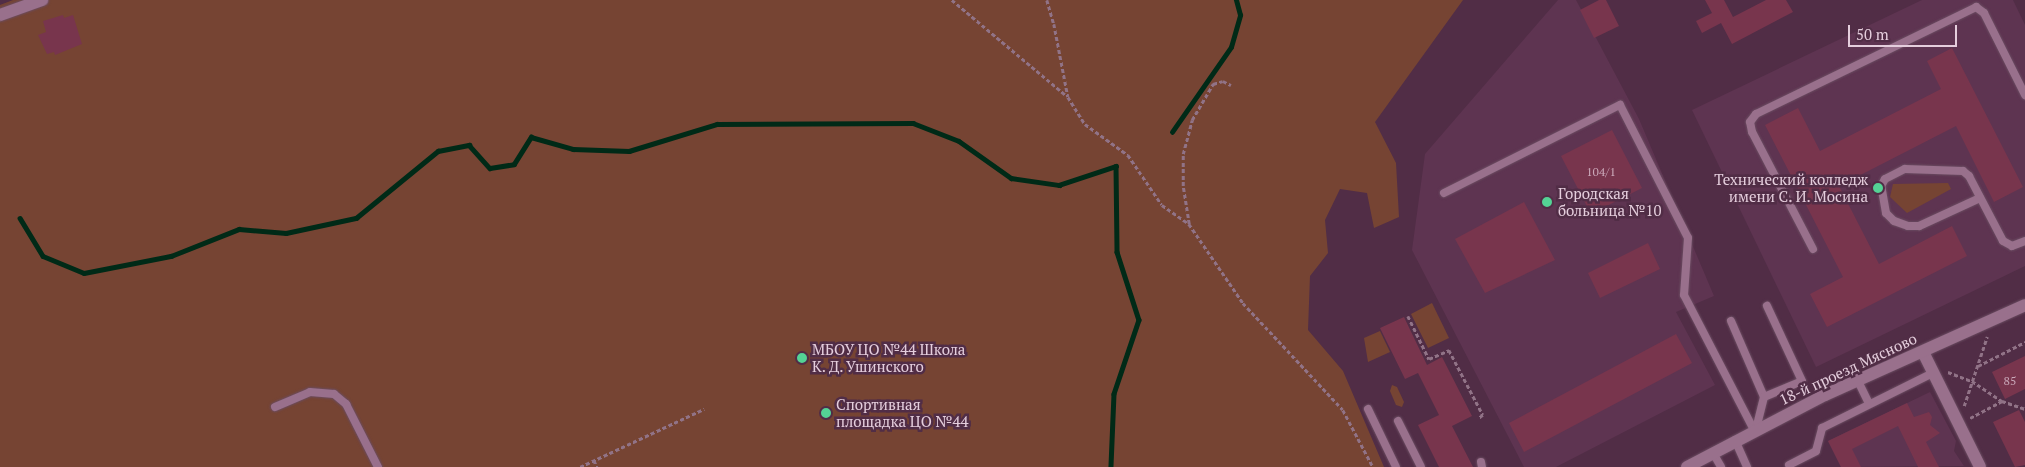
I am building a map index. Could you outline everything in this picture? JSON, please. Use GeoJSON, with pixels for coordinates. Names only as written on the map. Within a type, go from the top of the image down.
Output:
{"type":"FeatureCollection","features":[{"type":"Feature","properties":{"kind":"street"},"geometry":{"type":"LineString","coordinates":[[0,15],[42,0]]}},
{"type":"Feature","properties":{"kind":"street","name":"18-й проезд Мясново"},"geometry":{"type":"LineString","coordinates":[[1687,467],[1735,440],[1858,381],[2025,305]]}},
{"type":"Feature","properties":{"kind":"street"},"geometry":{"type":"LineString","coordinates":[[1923,352],[1980,467]]}},
{"type":"Feature","properties":{"kind":"lane"},"geometry":{"type":"LineString","coordinates":[[1813,249],[1752,132],[1750,122],[1756,114],[1976,7],[1984,12],[2025,95]]}},
{"type":"Feature","properties":{"kind":"lane"},"geometry":{"type":"LineString","coordinates":[[1444,193],[1620,105],[1688,238],[1684,295],[1755,432]]}},
{"type":"Feature","properties":{"kind":"lane"},"geometry":{"type":"LineString","coordinates":[[1980,198],[1919,226],[1908,226],[1897,223],[1886,213],[1881,186],[1885,179],[1905,169],[1957,170],[1969,176],[2006,244],[2012,246],[2025,241]]}},
{"type":"Feature","properties":{"kind":"lane"},"geometry":{"type":"LineString","coordinates":[[1764,397],[1802,381],[1767,306]]}},
{"type":"Feature","properties":{"kind":"lane"},"geometry":{"type":"LineString","coordinates":[[1732,321],[1764,397],[1755,432]]}},
{"type":"Feature","properties":{"kind":"lane"},"geometry":{"type":"LineString","coordinates":[[1788,466],[1816,452],[1822,428],[1931,369]]}},
{"type":"Feature","properties":{"kind":"lane"},"geometry":{"type":"LineString","coordinates":[[1858,381],[1869,404]]}},
{"type":"Feature","properties":{"kind":"lane"},"geometry":{"type":"LineString","coordinates":[[275,407],[310,392],[334,394],[346,404],[378,467]]}},
{"type":"Feature","properties":{"kind":"lane"},"geometry":{"type":"LineString","coordinates":[[1368,409],[1396,467]]}},
{"type":"Feature","properties":{"kind":"lane"},"geometry":{"type":"LineString","coordinates":[[1398,421],[1421,467]]}},
{"type":"Feature","properties":{"kind":"lane"},"geometry":{"type":"LineString","coordinates":[[1735,440],[1747,467]]}},
{"type":"Feature","properties":{"kind":"lane"},"geometry":{"type":"LineString","coordinates":[[1713,453],[1721,467]]}},
{"type":"Feature","properties":{"kind":"path"},"geometry":{"type":"LineString","coordinates":[[952,0],[1068,97],[1085,124],[1128,155],[1162,205],[1189,224],[1243,303],[1342,410],[1373,467]]}},
{"type":"Feature","properties":{"kind":"path"},"geometry":{"type":"LineString","coordinates":[[1047,0],[1054,24],[1068,97]]}},
{"type":"Feature","properties":{"kind":"path"},"geometry":{"type":"LineString","coordinates":[[1189,224],[1183,186],[1183,154],[1192,120],[1213,84],[1223,81],[1230,85]]}},
{"type":"Feature","properties":{"kind":"path"},"geometry":{"type":"LineString","coordinates":[[1408,316],[1429,359],[1449,350],[1484,415],[1478,419]]}},
{"type":"Feature","properties":{"kind":"path"},"geometry":{"type":"LineString","coordinates":[[1958,424],[1994,319]]}},
{"type":"Feature","properties":{"kind":"path"},"geometry":{"type":"LineString","coordinates":[[1978,366],[2025,342]]}},
{"type":"Feature","properties":{"kind":"path"},"geometry":{"type":"LineString","coordinates":[[1931,369],[1972,381],[2002,401],[2025,409]]}},
{"type":"Feature","properties":{"kind":"path"},"geometry":{"type":"LineString","coordinates":[[1958,424],[2002,401]]}},
{"type":"Feature","properties":{"kind":"path"},"geometry":{"type":"LineString","coordinates":[[580,467],[704,408]]}},
{"type":"Feature","properties":{"kind":"path"},"geometry":{"type":"LineString","coordinates":[[594,460],[597,467]]}},
{"type":"Feature","properties":{"kind":"shaded area"},"geometry":{"type":"Polygon","coordinates":[[[13,0],[1463,0],[1375,122],[1396,163],[1399,217],[1374,228],[1367,193],[1340,189],[1325,220],[1328,253],[1310,276],[1308,330],[1343,371],[1384,467],[0,467],[0,5],[13,0]]]}},
{"type":"Feature","properties":{"kind":"shaded area","name":"Городская больница №10"},"geometry":{"type":"Polygon","coordinates":[[[1558,0],[1576,0],[1639,119],[1714,296],[1676,312],[1715,385],[1556,467],[1524,467],[1412,250],[1425,154],[1558,0]]]}},
{"type":"Feature","properties":{"kind":"shaded area","name":"Технический колледж имени С. И. Мосина"},"geometry":{"type":"Polygon","coordinates":[[[1922,0],[2013,0],[2025,25],[2025,266],[1816,367],[1692,110],[1922,0]]]}},
{"type":"Feature","properties":{"kind":"shaded area"},"geometry":{"type":"Polygon","coordinates":[[[1948,183],[1951,189],[1907,213],[1890,197],[1893,184],[1948,183]]]}},
{"type":"Feature","properties":{"kind":"shaded area"},"geometry":{"type":"Polygon","coordinates":[[[1432,303],[1449,338],[1428,348],[1411,314],[1432,303]]]}},
{"type":"Feature","properties":{"kind":"shaded area"},"geometry":{"type":"Polygon","coordinates":[[[1380,331],[1390,352],[1368,362],[1364,338],[1380,331]]]}},
{"type":"Feature","properties":{"kind":"shaded area"},"geometry":{"type":"Polygon","coordinates":[[[1392,385],[1397,387],[1404,402],[1402,407],[1396,405],[1390,391],[1392,385]]]}},
{"type":"Feature","properties":{"kind":"shaded area"},"geometry":{"type":"Polygon","coordinates":[[[1930,392],[1956,441],[1954,451],[1964,466],[1841,467],[1828,441],[1930,392]]]}},
{"type":"Feature","properties":{"kind":"building"},"geometry":{"type":"Polygon","coordinates":[[[1599,0],[1606,0],[1619,26],[1594,38],[1580,10],[1599,0]]]}},
{"type":"Feature","properties":{"kind":"building"},"geometry":{"type":"Polygon","coordinates":[[[1705,0],[1724,0],[1733,17],[1766,0],[1786,0],[1793,12],[1732,44],[1721,23],[1702,33],[1696,21],[1712,13],[1705,0]]]}},
{"type":"Feature","properties":{"kind":"building"},"geometry":{"type":"Polygon","coordinates":[[[63,15],[64,18],[73,15],[82,44],[55,55],[54,52],[47,54],[38,35],[46,32],[43,21],[63,15]]]}},
{"type":"Feature","properties":{"kind":"building"},"geometry":{"type":"Polygon","coordinates":[[[1952,48],[2023,187],[1994,202],[1956,126],[1839,186],[1879,264],[1952,226],[1967,256],[1827,327],[1810,294],[1843,277],[1765,125],[1798,108],[1820,151],[1941,89],[1927,61],[1952,48]]]}},
{"type":"Feature","properties":{"kind":"building"},"geometry":{"type":"Polygon","coordinates":[[[1612,130],[1642,188],[1591,214],[1561,156],[1612,130]]]}},
{"type":"Feature","properties":{"kind":"building"},"geometry":{"type":"Polygon","coordinates":[[[1524,202],[1555,260],[1485,293],[1455,239],[1524,202]]]}},
{"type":"Feature","properties":{"kind":"building"},"geometry":{"type":"Polygon","coordinates":[[[1648,243],[1660,269],[1600,298],[1588,273],[1648,243]]]}},
{"type":"Feature","properties":{"kind":"building"},"geometry":{"type":"Polygon","coordinates":[[[1404,317],[1427,365],[1442,357],[1472,416],[1452,426],[1473,467],[1439,467],[1418,425],[1439,415],[1418,373],[1405,379],[1380,328],[1404,317]]]}},
{"type":"Feature","properties":{"kind":"building"},"geometry":{"type":"Polygon","coordinates":[[[1676,334],[1692,363],[1524,452],[1509,423],[1676,334]]]}},
{"type":"Feature","properties":{"kind":"building"},"geometry":{"type":"Polygon","coordinates":[[[2025,356],[2025,389],[2005,399],[1992,372],[2025,356]]]}},
{"type":"Feature","properties":{"kind":"building"},"geometry":{"type":"Polygon","coordinates":[[[1907,403],[1914,417],[1929,412],[1932,417],[1930,425],[1940,433],[1926,442],[1939,467],[1918,467],[1898,426],[1852,449],[1861,467],[1841,467],[1828,441],[1907,403]]]}},
{"type":"Feature","properties":{"kind":"building"},"geometry":{"type":"Polygon","coordinates":[[[2019,410],[2025,422],[2025,465],[2015,467],[1993,422],[2019,410]]]}},
{"type":"Feature","properties":{"kind":"waterway"},"geometry":{"type":"LineString","coordinates":[[1172,132],[1231,47],[1240,15],[1236,0]]}},
{"type":"Feature","properties":{"kind":"waterway"},"geometry":{"type":"LineString","coordinates":[[20,218],[43,256],[84,273],[171,256],[239,229],[286,233],[356,218],[438,151],[469,145],[490,168],[514,164],[531,137],[573,149],[629,151],[717,124],[913,123],[959,141],[1011,178],[1059,185],[1116,166],[1117,252],[1139,320],[1114,394],[1111,467]]}},
{"type":"Feature","properties":{"kind":"place","name":"Технический колледж имени С. И. Мосина"},"geometry":{"type":"Point","coordinates":[1878,188]}},
{"type":"Feature","properties":{"kind":"place","name":"Городская больница №10"},"geometry":{"type":"Point","coordinates":[1547,202]}},
{"type":"Feature","properties":{"kind":"place","name":"МБОУ ЦО №44 Школа К. Д. Ушинского"},"geometry":{"type":"Point","coordinates":[802,358]}},
{"type":"Feature","properties":{"kind":"place","name":"Спортивная площадка ЦО №44"},"geometry":{"type":"Point","coordinates":[826,413]}}]}
